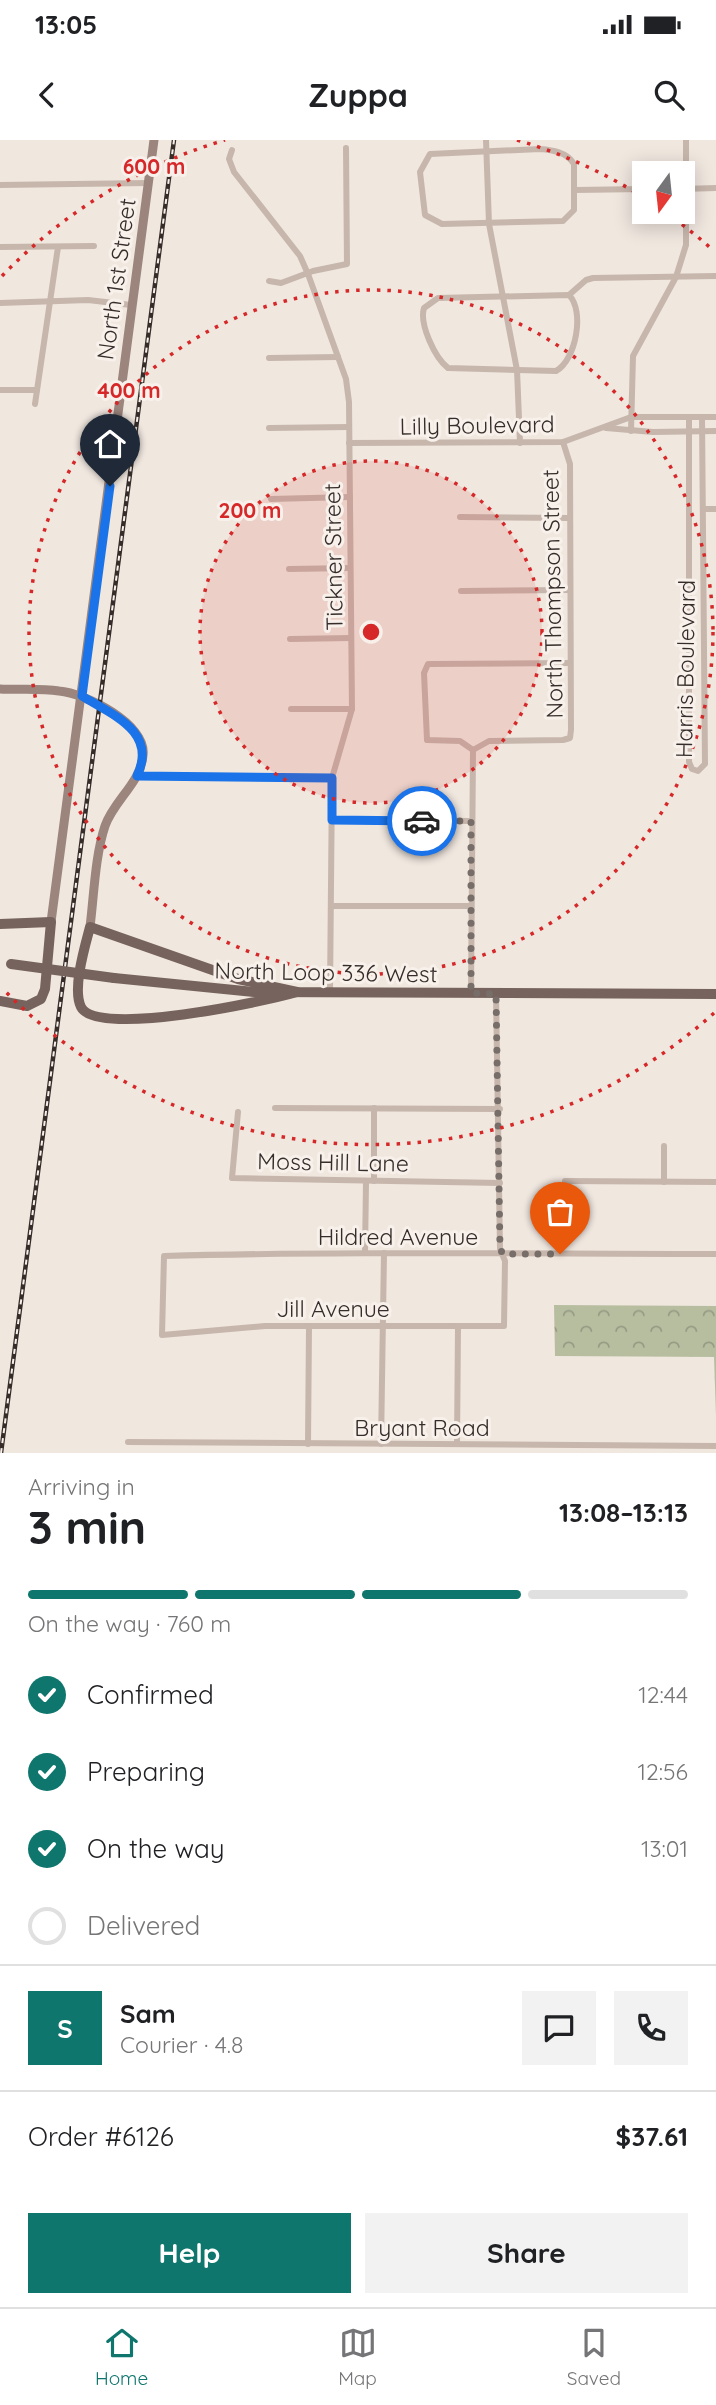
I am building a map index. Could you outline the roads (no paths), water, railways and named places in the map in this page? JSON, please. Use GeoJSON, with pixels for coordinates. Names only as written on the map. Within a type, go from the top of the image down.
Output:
{"type":"FeatureCollection","features":[{"type":"Feature","properties":{"kind":"main road"},"geometry":{"type":"LineString","coordinates":[[0,924],[51,922],[45,989],[41,999],[27,1006],[0,1001]]}},
{"type":"Feature","properties":{"kind":"main road"},"geometry":{"type":"LineString","coordinates":[[90,927],[239,979],[297,992],[264,1002],[158,1017],[105,1019],[89,1014],[82,1008],[82,962],[90,927]]}},
{"type":"Feature","properties":{"kind":"main road","name":"North Loop 336 West"},"geometry":{"type":"LineString","coordinates":[[6,964],[219,990],[716,994]]}},
{"type":"Feature","properties":{"kind":"street","name":"North 1st Street"},"geometry":{"type":"LineString","coordinates":[[51,922],[154,140]]}},
{"type":"Feature","properties":{"kind":"street","name":"North Thompson Street"},"geometry":{"type":"LineString","coordinates":[[486,140],[489,224],[517,370],[520,443]]}},
{"type":"Feature","properties":{"kind":"street"},"geometry":{"type":"LineString","coordinates":[[686,140],[686,161]]}},
{"type":"Feature","properties":{"kind":"street"},"geometry":{"type":"LineString","coordinates":[[269,281],[281,284],[347,264],[346,148]]}},
{"type":"Feature","properties":{"kind":"street","name":"Tickner Street"},"geometry":{"type":"LineString","coordinates":[[232,150],[229,159],[234,172],[300,256],[309,274],[348,390],[352,709],[332,778],[330,992]]}},
{"type":"Feature","properties":{"kind":"street"},"geometry":{"type":"LineString","coordinates":[[554,150],[571,159],[574,164],[575,190],[574,210],[563,221],[442,225],[428,219],[422,209],[420,172],[425,159],[439,152],[554,150]]}},
{"type":"Feature","properties":{"kind":"street"},"geometry":{"type":"LineString","coordinates":[[0,185],[148,183]]}},
{"type":"Feature","properties":{"kind":"street"},"geometry":{"type":"LineString","coordinates":[[695,188],[716,188]]}},
{"type":"Feature","properties":{"kind":"street"},"geometry":{"type":"LineString","coordinates":[[575,190],[632,189]]}},
{"type":"Feature","properties":{"kind":"street"},"geometry":{"type":"LineString","coordinates":[[631,431],[633,356],[676,277],[688,233],[687,224]]}},
{"type":"Feature","properties":{"kind":"street"},"geometry":{"type":"LineString","coordinates":[[0,247],[94,246]]}},
{"type":"Feature","properties":{"kind":"street"},"geometry":{"type":"LineString","coordinates":[[35,404],[58,247]]}},
{"type":"Feature","properties":{"kind":"street"},"geometry":{"type":"LineString","coordinates":[[569,295],[575,304],[576,341],[570,359],[556,371],[460,371],[444,365],[423,321],[425,308],[438,298],[569,295],[586,280],[593,278],[716,276]]}},
{"type":"Feature","properties":{"kind":"street"},"geometry":{"type":"LineString","coordinates":[[0,303],[88,300],[131,305]]}},
{"type":"Feature","properties":{"kind":"street"},"geometry":{"type":"LineString","coordinates":[[269,358],[338,357]]}},
{"type":"Feature","properties":{"kind":"street"},"geometry":{"type":"LineString","coordinates":[[0,390],[37,390]]}},
{"type":"Feature","properties":{"kind":"street","name":"Lilly Boulevard"},"geometry":{"type":"LineString","coordinates":[[349,443],[563,442],[631,417],[716,417]]}},
{"type":"Feature","properties":{"kind":"street","name":"Harris Boulevard"},"geometry":{"type":"LineString","coordinates":[[689,417],[689,762],[692,769],[698,771],[705,764],[702,417]]}},
{"type":"Feature","properties":{"kind":"street"},"geometry":{"type":"LineString","coordinates":[[269,428],[349,427]]}},
{"type":"Feature","properties":{"kind":"street","name":"Lilly Boulevard"},"geometry":{"type":"LineString","coordinates":[[604,428],[631,431],[716,431]]}},
{"type":"Feature","properties":{"kind":"street","name":"North Thompson Street"},"geometry":{"type":"LineString","coordinates":[[473,750],[489,741],[570,738],[570,464],[563,442]]}},
{"type":"Feature","properties":{"kind":"street"},"geometry":{"type":"LineString","coordinates":[[271,499],[350,497]]}},
{"type":"Feature","properties":{"kind":"street"},"geometry":{"type":"LineString","coordinates":[[703,509],[716,509]]}},
{"type":"Feature","properties":{"kind":"street"},"geometry":{"type":"LineString","coordinates":[[460,517],[569,518]]}},
{"type":"Feature","properties":{"kind":"street"},"geometry":{"type":"LineString","coordinates":[[289,569],[350,568]]}},
{"type":"Feature","properties":{"kind":"street"},"geometry":{"type":"LineString","coordinates":[[461,591],[570,590]]}},
{"type":"Feature","properties":{"kind":"street"},"geometry":{"type":"LineString","coordinates":[[290,639],[351,638]]}},
{"type":"Feature","properties":{"kind":"street"},"geometry":{"type":"LineString","coordinates":[[471,993],[473,750],[460,741],[427,740],[424,673],[429,664],[570,663]]}},
{"type":"Feature","properties":{"kind":"street"},"geometry":{"type":"LineString","coordinates":[[0,689],[61,691],[82,696],[120,718],[138,735],[144,754],[137,776],[113,809],[104,829],[90,927]]}},
{"type":"Feature","properties":{"kind":"street"},"geometry":{"type":"LineString","coordinates":[[291,709],[352,709]]}},
{"type":"Feature","properties":{"kind":"street"},"geometry":{"type":"LineString","coordinates":[[137,776],[332,778]]}},
{"type":"Feature","properties":{"kind":"street"},"geometry":{"type":"LineString","coordinates":[[332,820],[471,821]]}},
{"type":"Feature","properties":{"kind":"street"},"geometry":{"type":"LineString","coordinates":[[332,906],[471,906]]}},
{"type":"Feature","properties":{"kind":"street"},"geometry":{"type":"LineString","coordinates":[[496,994],[500,1109],[500,1249],[503,1254]]}},
{"type":"Feature","properties":{"kind":"street"},"geometry":{"type":"LineString","coordinates":[[275,1108],[500,1109]]}},
{"type":"Feature","properties":{"kind":"street"},"geometry":{"type":"LineString","coordinates":[[374,1108],[374,1181]]}},
{"type":"Feature","properties":{"kind":"street","name":"Moss Hill Lane"},"geometry":{"type":"LineString","coordinates":[[238,1112],[232,1178],[500,1183]]}},
{"type":"Feature","properties":{"kind":"street"},"geometry":{"type":"LineString","coordinates":[[664,1146],[664,1182]]}},
{"type":"Feature","properties":{"kind":"street"},"geometry":{"type":"LineString","coordinates":[[565,1181],[716,1182]]}},
{"type":"Feature","properties":{"kind":"street"},"geometry":{"type":"LineString","coordinates":[[365,1253],[366,1182]]}},
{"type":"Feature","properties":{"kind":"street","name":"Hildred Avenue"},"geometry":{"type":"LineString","coordinates":[[162,1335],[164,1256],[365,1253],[716,1254]]}},
{"type":"Feature","properties":{"kind":"street"},"geometry":{"type":"LineString","coordinates":[[382,1444],[384,1253]]}},
{"type":"Feature","properties":{"kind":"street","name":"Jill Avenue"},"geometry":{"type":"LineString","coordinates":[[162,1335],[265,1326],[504,1326],[503,1254]]}},
{"type":"Feature","properties":{"kind":"street"},"geometry":{"type":"LineString","coordinates":[[308,1444],[309,1326]]}},
{"type":"Feature","properties":{"kind":"street"},"geometry":{"type":"LineString","coordinates":[[457,1444],[458,1326]]}},
{"type":"Feature","properties":{"kind":"street","name":"Bryant Road"},"geometry":{"type":"LineString","coordinates":[[128,1442],[716,1446]]}},
{"type":"Feature","properties":{"kind":"railway"},"geometry":{"type":"LineString","coordinates":[[1,1453],[174,140]]}}]}
